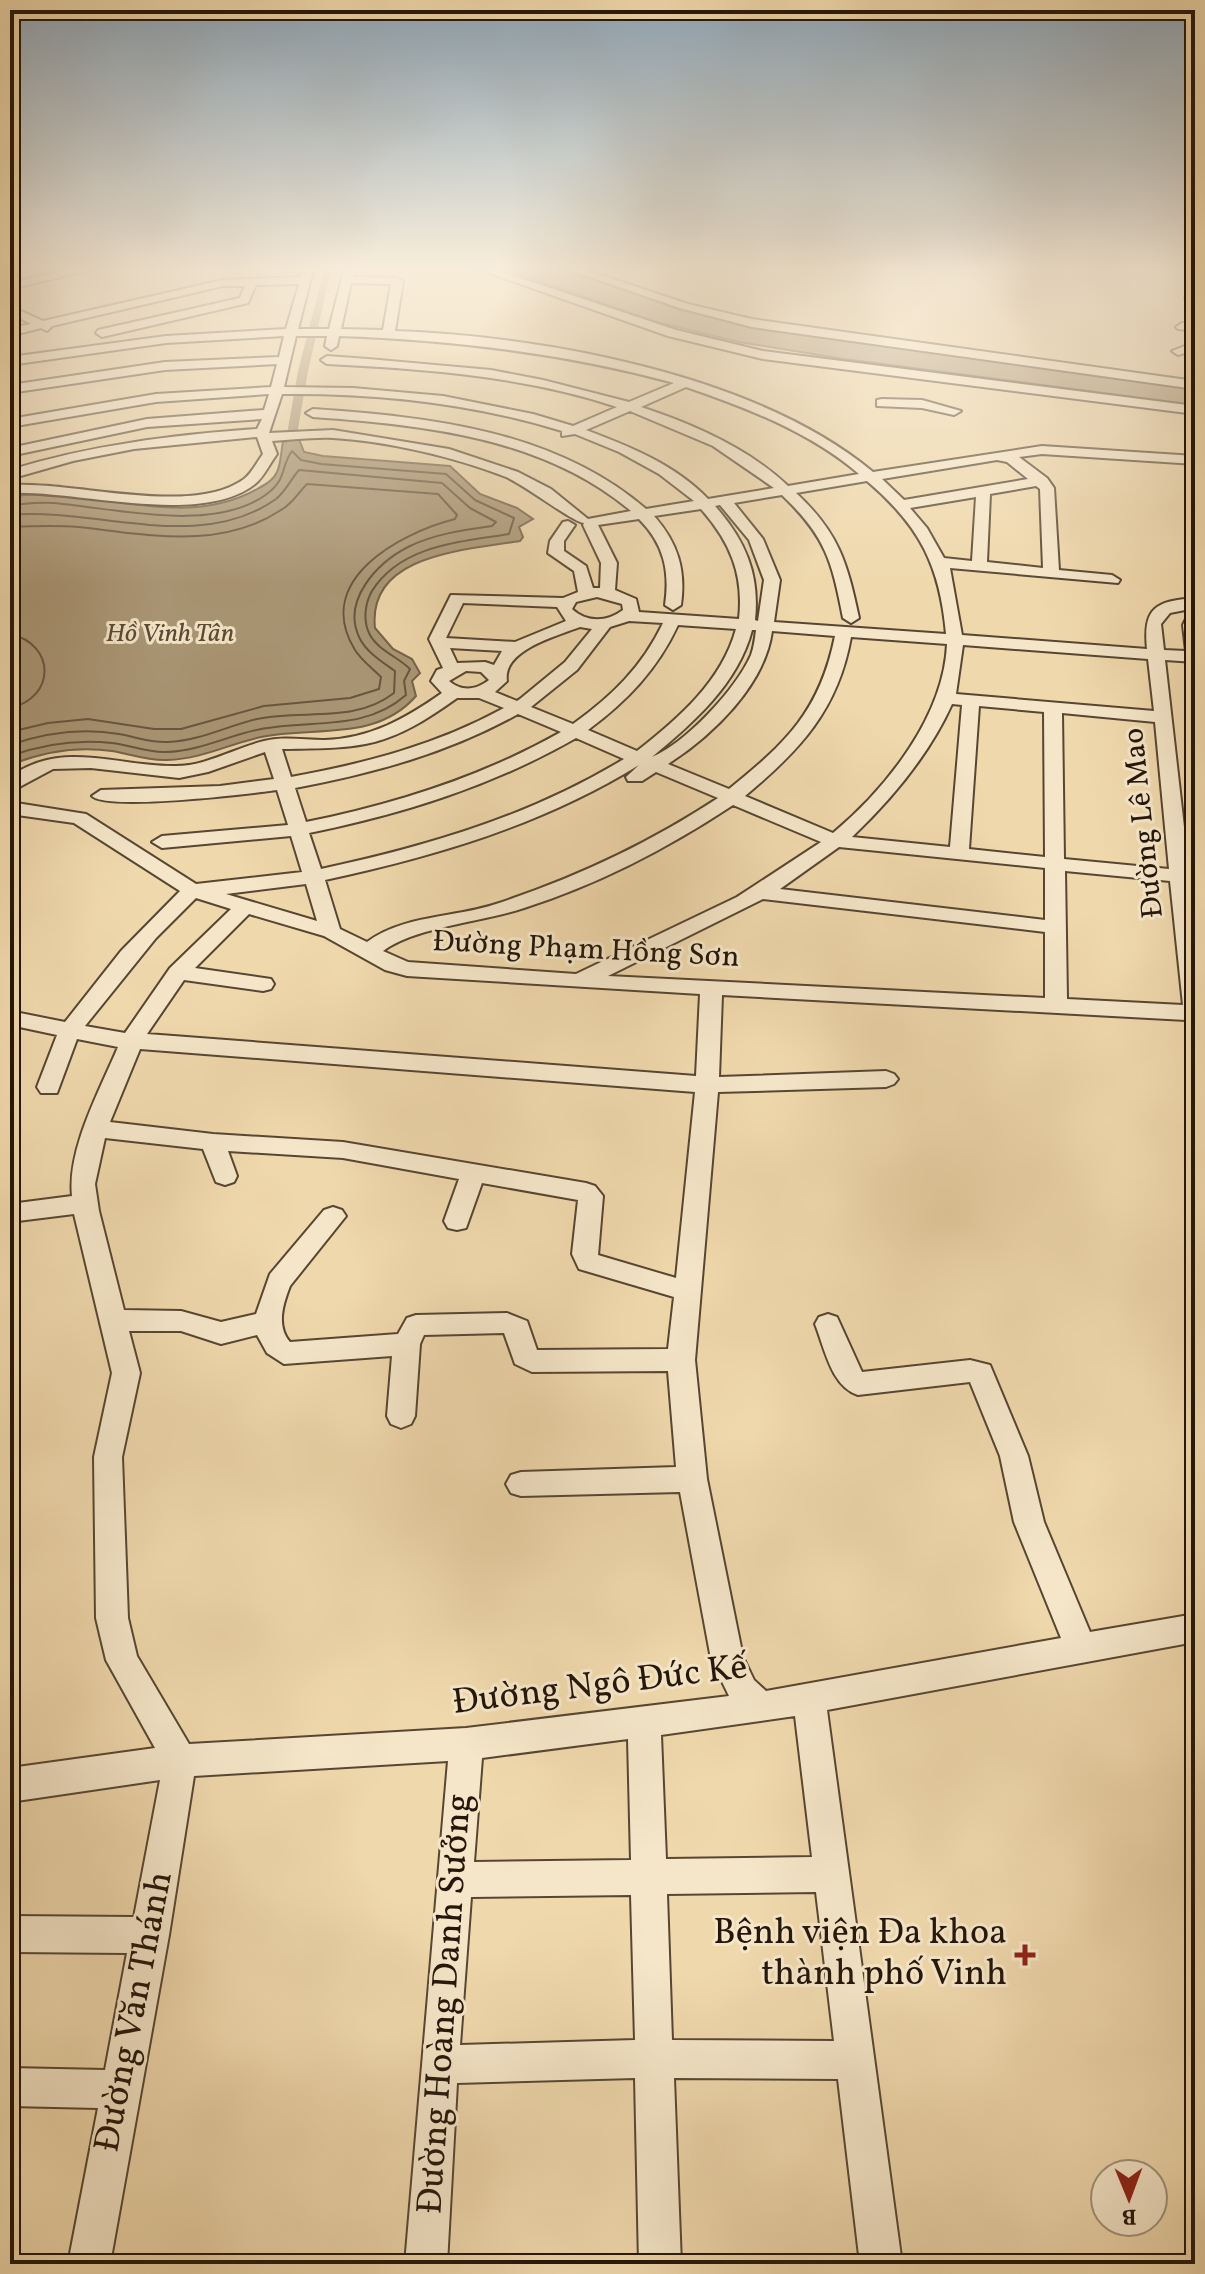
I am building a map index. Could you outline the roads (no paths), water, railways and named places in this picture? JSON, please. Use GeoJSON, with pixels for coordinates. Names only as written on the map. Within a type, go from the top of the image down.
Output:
{"type":"FeatureCollection","features":[{"type":"Feature","properties":{"kind":"street"},"geometry":{"type":"LineString","coordinates":[[10,389],[124,372]]}},
{"type":"Feature","properties":{"kind":"street"},"geometry":{"type":"LineString","coordinates":[[10,489],[33,487],[153,501],[213,497],[236,489],[263,469],[270,454],[267,436],[270,414],[281,386],[282,372]]}},
{"type":"Feature","properties":{"kind":"street"},"geometry":{"type":"LineString","coordinates":[[304,434],[313,413],[316,386],[322,372]]}},
{"type":"Feature","properties":{"kind":"street"},"geometry":{"type":"LineString","coordinates":[[369,951],[390,936],[488,914],[564,888],[681,831],[733,797],[770,765],[816,711],[832,684],[847,625],[847,579],[831,541],[812,514],[745,458],[703,436],[631,407],[565,388],[475,372]]}},
{"type":"Feature","properties":{"kind":"street"},"geometry":{"type":"LineString","coordinates":[[579,981],[760,893],[836,841],[878,801],[936,722],[957,662],[951,600],[940,562],[901,505],[872,477],[841,454],[794,427],[729,398],[644,372]]}},
{"type":"Feature","properties":{"kind":"street"},"geometry":{"type":"LineString","coordinates":[[896,372],[1195,410]]}},
{"type":"Feature","properties":{"kind":"street"},"geometry":{"type":"LineString","coordinates":[[1103,372],[1195,385]]}},
{"type":"Feature","properties":{"kind":"street"},"geometry":{"type":"LineString","coordinates":[[922,404],[945,378]]}},
{"type":"Feature","properties":{"kind":"street"},"geometry":{"type":"LineString","coordinates":[[574,430],[686,383]]}},
{"type":"Feature","properties":{"kind":"street"},"geometry":{"type":"LineString","coordinates":[[10,423],[161,397],[281,386]]}},
{"type":"Feature","properties":{"kind":"street"},"geometry":{"type":"LineString","coordinates":[[10,417],[131,394],[281,386],[439,395],[517,414],[665,458],[723,500],[756,539],[772,580],[761,652],[747,677],[715,716],[648,761],[540,825],[447,858],[316,882],[193,891],[150,931],[70,1032],[49,1087]]}},
{"type":"Feature","properties":{"kind":"street"},"geometry":{"type":"LineString","coordinates":[[882,403],[922,404],[954,411]]}},
{"type":"Feature","properties":{"kind":"street"},"geometry":{"type":"LineString","coordinates":[[101,796],[167,819],[299,829],[392,808],[471,783],[575,730],[614,701],[642,674],[660,648],[673,612],[677,579],[671,551],[644,513],[602,481],[530,449],[479,433],[399,418],[313,413]]}},
{"type":"Feature","properties":{"kind":"street"},"geometry":{"type":"LineString","coordinates":[[10,452],[147,423],[270,414]]}},
{"type":"Feature","properties":{"kind":"street"},"geometry":{"type":"LineString","coordinates":[[10,423],[66,459]]}},
{"type":"Feature","properties":{"kind":"street"},"geometry":{"type":"LineString","coordinates":[[574,430],[642,459],[676,480],[704,503],[736,543],[750,589],[748,618],[734,660],[713,693],[648,761]]}},
{"type":"Feature","properties":{"kind":"street"},"geometry":{"type":"LineString","coordinates":[[10,475],[66,459],[164,440],[304,434],[395,443],[444,452],[492,466],[546,492],[575,522],[557,541],[556,553],[581,569],[586,593]]}},
{"type":"Feature","properties":{"kind":"street"},"geometry":{"type":"LineString","coordinates":[[492,466],[545,442]]}},
{"type":"Feature","properties":{"kind":"street"},"geometry":{"type":"LineString","coordinates":[[607,593],[609,563],[590,524],[1042,450],[1195,460]]}},
{"type":"Feature","properties":{"kind":"street"},"geometry":{"type":"LineString","coordinates":[[1000,456],[1011,458],[1042,481],[1048,492],[1051,574]]}},
{"type":"Feature","properties":{"kind":"street"},"geometry":{"type":"LineString","coordinates":[[901,505],[1042,481]]}},
{"type":"Feature","properties":{"kind":"street"},"geometry":{"type":"LineString","coordinates":[[979,566],[983,491]]}},
{"type":"Feature","properties":{"kind":"street"},"geometry":{"type":"LineString","coordinates":[[940,562],[1112,580]]}},
{"type":"Feature","properties":{"kind":"street"},"geometry":{"type":"LineString","coordinates":[[438,642],[457,598],[565,603],[586,593],[607,593],[629,609],[955,632],[1194,639]]}},
{"type":"Feature","properties":{"kind":"street"},"geometry":{"type":"LineString","coordinates":[[565,603],[566,614],[580,621],[605,623]]}},
{"type":"Feature","properties":{"kind":"street"},"geometry":{"type":"LineString","coordinates":[[1155,639],[1161,611],[1195,603]]}},
{"type":"Feature","properties":{"kind":"street"},"geometry":{"type":"LineString","coordinates":[[167,819],[285,785],[332,776],[433,747],[477,730],[517,706],[570,667],[605,623],[629,609]]}},
{"type":"Feature","properties":{"kind":"street"},"geometry":{"type":"LineString","coordinates":[[438,642],[515,647],[580,621]]}},
{"type":"Feature","properties":{"kind":"street","name":"Đường Lê Mao"},"geometry":{"type":"LineString","coordinates":[[1155,639],[1163,717],[1187,877],[1195,1015]]}},
{"type":"Feature","properties":{"kind":"street"},"geometry":{"type":"LineString","coordinates":[[438,642],[452,669]]}},
{"type":"Feature","properties":{"kind":"street"},"geometry":{"type":"LineString","coordinates":[[481,692],[496,685],[497,674],[515,647]]}},
{"type":"Feature","properties":{"kind":"street"},"geometry":{"type":"LineString","coordinates":[[497,674],[478,666],[452,669],[443,674],[440,681],[444,688],[454,692],[481,692],[517,706],[836,841],[1187,877]]}},
{"type":"Feature","properties":{"kind":"street"},"geometry":{"type":"LineString","coordinates":[[10,786],[22,774],[47,764],[75,759],[177,772],[202,768],[272,745],[367,741],[404,728],[454,692]]}},
{"type":"Feature","properties":{"kind":"street"},"geometry":{"type":"LineString","coordinates":[[946,698],[1163,717]]}},
{"type":"Feature","properties":{"kind":"street"},"geometry":{"type":"LineString","coordinates":[[959,853],[971,700]]}},
{"type":"Feature","properties":{"kind":"street"},"geometry":{"type":"LineString","coordinates":[[1053,707],[1056,1006]]}},
{"type":"Feature","properties":{"kind":"street"},"geometry":{"type":"LineString","coordinates":[[272,745],[331,932]]}},
{"type":"Feature","properties":{"kind":"street","name":"Đường Phạm Hồng Sơn"},"geometry":{"type":"LineString","coordinates":[[10,808],[79,818],[193,891],[331,932],[393,965],[407,969],[1195,1015]]}},
{"type":"Feature","properties":{"kind":"street"},"geometry":{"type":"LineString","coordinates":[[155,867],[167,819]]}},
{"type":"Feature","properties":{"kind":"street"},"geometry":{"type":"LineString","coordinates":[[760,893],[1055,927]]}},
{"type":"Feature","properties":{"kind":"street"},"geometry":{"type":"LineString","coordinates":[[180,1761],[122,1660],[112,1618],[108,1457],[124,1397],[126,1373],[84,1204],[84,1169],[95,1129],[132,1040],[178,973],[244,908]]}},
{"type":"Feature","properties":{"kind":"street"},"geometry":{"type":"LineString","coordinates":[[178,973],[263,984]]}},
{"type":"Feature","properties":{"kind":"street"},"geometry":{"type":"LineString","coordinates":[[711,988],[707,1085],[681,1360],[692,1479],[727,1659],[743,1691],[761,1707]]}},
{"type":"Feature","properties":{"kind":"street"},"geometry":{"type":"LineString","coordinates":[[10,1018],[70,1032],[132,1040],[707,1085],[886,1079]]}},
{"type":"Feature","properties":{"kind":"street"},"geometry":{"type":"LineString","coordinates":[[95,1129],[213,1142],[343,1150],[590,1193],[585,1254],[588,1262],[689,1292]]}},
{"type":"Feature","properties":{"kind":"street"},"geometry":{"type":"LineString","coordinates":[[213,1142],[225,1176]]}},
{"type":"Feature","properties":{"kind":"street"},"geometry":{"type":"LineString","coordinates":[[457,1221],[473,1172]]}},
{"type":"Feature","properties":{"kind":"street"},"geometry":{"type":"LineString","coordinates":[[10,1213],[84,1204]]}},
{"type":"Feature","properties":{"kind":"street"},"geometry":{"type":"LineString","coordinates":[[333,1216],[279,1281],[266,1322],[280,1351],[406,1344]]}},
{"type":"Feature","properties":{"kind":"street"},"geometry":{"type":"LineString","coordinates":[[114,1320],[181,1321],[221,1333],[266,1322]]}},
{"type":"Feature","properties":{"kind":"street"},"geometry":{"type":"LineString","coordinates":[[401,1416],[406,1344],[416,1325],[507,1323],[517,1328],[525,1356],[532,1361],[681,1360]]}},
{"type":"Feature","properties":{"kind":"street"},"geometry":{"type":"LineString","coordinates":[[828,1324],[851,1380],[858,1384],[970,1371],[980,1373],[1014,1456],[1029,1522],[1082,1650]]}},
{"type":"Feature","properties":{"kind":"street"},"geometry":{"type":"LineString","coordinates":[[521,1484],[692,1479]]}},
{"type":"Feature","properties":{"kind":"street","name":"Đường Ngô Đức Kế"},"geometry":{"type":"LineString","coordinates":[[10,1785],[180,1761],[466,1744],[761,1707],[1195,1628]]}},
{"type":"Feature","properties":{"kind":"street"},"geometry":{"type":"LineString","coordinates":[[809,1700],[881,2264]]}},
{"type":"Feature","properties":{"kind":"street"},"geometry":{"type":"LineString","coordinates":[[644,1721],[660,2264]]}},
{"type":"Feature","properties":{"kind":"street","name":"Đường Hoàng Danh Sưởng"},"geometry":{"type":"LineString","coordinates":[[426,2264],[466,1744]]}},
{"type":"Feature","properties":{"kind":"street","name":"Đường Văn Thánh"},"geometry":{"type":"LineString","coordinates":[[89,2264],[119,2089],[151,1935],[180,1761]]}},
{"type":"Feature","properties":{"kind":"street"},"geometry":{"type":"LineString","coordinates":[[455,1880],[831,1874]]}},
{"type":"Feature","properties":{"kind":"street"},"geometry":{"type":"LineString","coordinates":[[10,1934],[151,1935]]}},
{"type":"Feature","properties":{"kind":"street"},"geometry":{"type":"LineString","coordinates":[[439,2064],[654,2059],[855,2060]]}},
{"type":"Feature","properties":{"kind":"street"},"geometry":{"type":"LineString","coordinates":[[10,2087],[119,2089]]}},
{"type":"Feature","properties":{"kind":"water"},"geometry":{"type":"Polygon","coordinates":[[[944,372],[1078,372],[1195,388],[1195,405],[944,372]]]}},
{"type":"Feature","properties":{"kind":"water","name":"Hồ Vinh Tân"},"geometry":{"type":"Polygon","coordinates":[[[299,439],[304,452],[323,456],[450,466],[480,494],[517,508],[533,519],[519,527],[523,537],[520,541],[425,560],[404,570],[387,584],[377,603],[375,628],[393,649],[412,659],[420,673],[412,681],[416,696],[400,711],[364,726],[261,737],[192,757],[160,760],[112,751],[73,750],[10,765],[10,687],[15,673],[10,653],[10,497],[41,494],[167,507],[198,507],[229,501],[272,479],[278,469],[283,442],[299,439]]]}},
{"type":"Feature","properties":{"kind":"waterway"},"geometry":{"type":"LineString","coordinates":[[291,440],[303,372]]}},
{"type":"Feature","properties":{"kind":"place","name":"Bệnh viện Đa khoa thành phố Vinh"},"geometry":{"type":"Point","coordinates":[1025,1955]}}]}
